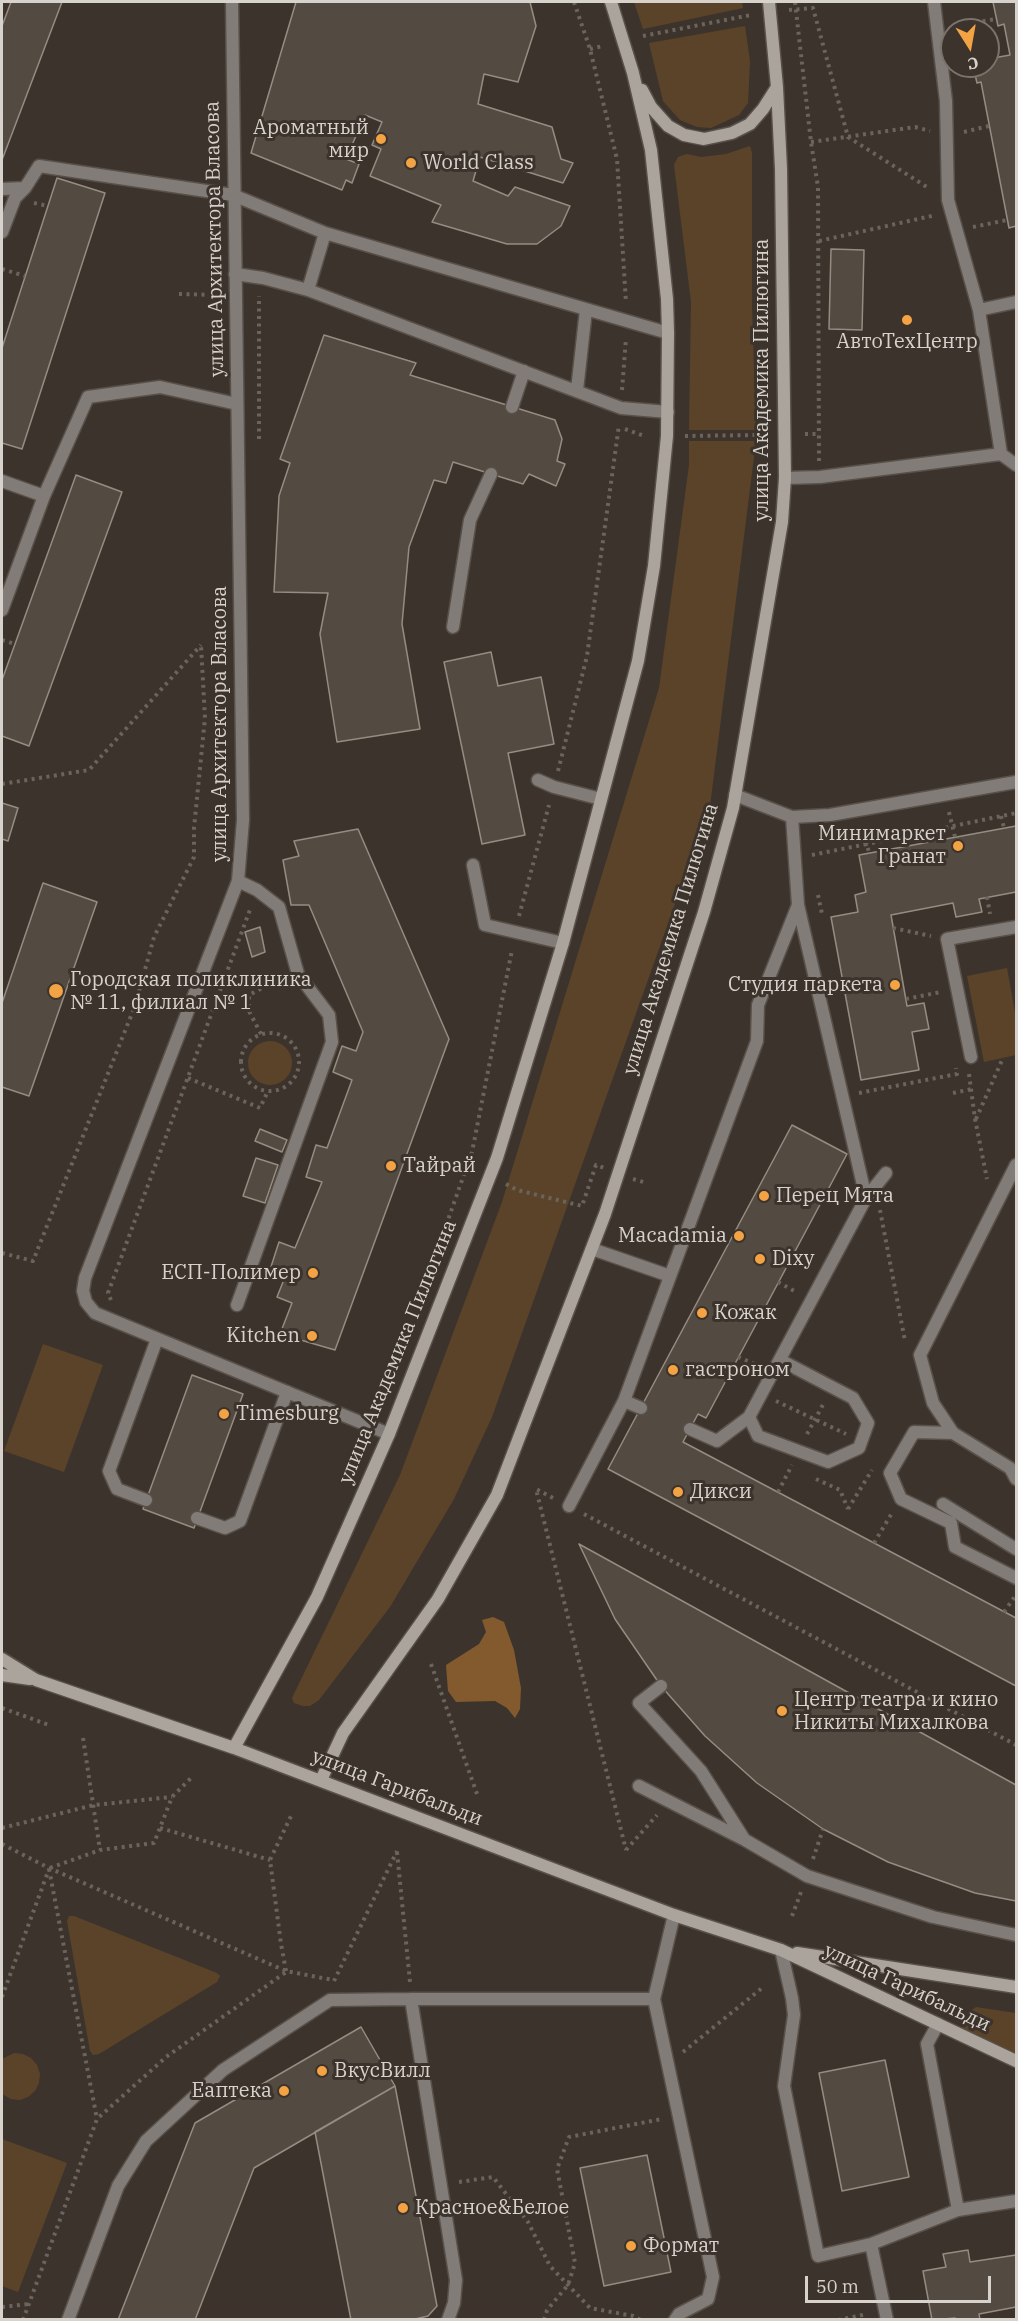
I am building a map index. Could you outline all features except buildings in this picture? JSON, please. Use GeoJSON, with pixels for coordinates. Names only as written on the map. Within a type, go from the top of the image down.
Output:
{"type":"FeatureCollection","features":[{"type":"Feature","properties":{"kind":"street","name":"улица Архитектора Власова"},"geometry":{"type":"LineString","coordinates":[[232,2],[243,820],[238,881],[85,1278],[83,1291],[86,1302],[95,1313],[389,1434]]}},
{"type":"Feature","properties":{"kind":"street","name":"улица Академика Пилюгина"},"geometry":{"type":"LineString","coordinates":[[234,1748],[317,1597],[389,1434],[490,1175],[562,943],[638,660],[654,566],[667,436],[667,299],[651,150],[633,73],[611,2]]}},
{"type":"Feature","properties":{"kind":"street","name":"улица Академика Пилюгина"},"geometry":{"type":"LineString","coordinates":[[321,1780],[343,1733],[438,1599],[497,1495],[592,1249],[618,1173],[704,912],[735,795],[782,522],[785,478],[781,169],[777,87],[769,2]]}},
{"type":"Feature","properties":{"kind":"street"},"geometry":{"type":"LineString","coordinates":[[934,2],[946,101],[950,206],[979,310],[1001,454]]}},
{"type":"Feature","properties":{"kind":"street"},"geometry":{"type":"LineString","coordinates":[[633,73],[651,107],[668,126],[684,135],[704,139],[732,133],[750,124],[777,87]]}},
{"type":"Feature","properties":{"kind":"street"},"geometry":{"type":"LineString","coordinates":[[2,232],[15,198],[26,188],[39,166],[233,195],[325,233],[668,333]]}},
{"type":"Feature","properties":{"kind":"street"},"geometry":{"type":"LineString","coordinates":[[2,189],[26,188]]}},
{"type":"Feature","properties":{"kind":"street"},"geometry":{"type":"LineString","coordinates":[[308,290],[325,233]]}},
{"type":"Feature","properties":{"kind":"street"},"geometry":{"type":"LineString","coordinates":[[235,274],[263,278],[308,290],[621,408],[668,412]]}},
{"type":"Feature","properties":{"kind":"street"},"geometry":{"type":"LineString","coordinates":[[979,310],[1017,302]]}},
{"type":"Feature","properties":{"kind":"street"},"geometry":{"type":"LineString","coordinates":[[577,390],[586,309]]}},
{"type":"Feature","properties":{"kind":"street"},"geometry":{"type":"LineString","coordinates":[[512,407],[524,371]]}},
{"type":"Feature","properties":{"kind":"street"},"geometry":{"type":"LineString","coordinates":[[2,610],[44,496],[88,397],[160,387],[237,404]]}},
{"type":"Feature","properties":{"kind":"street"},"geometry":{"type":"LineString","coordinates":[[785,478],[820,477],[1001,454],[1017,465]]}},
{"type":"Feature","properties":{"kind":"street"},"geometry":{"type":"LineString","coordinates":[[453,627],[470,520],[491,474]]}},
{"type":"Feature","properties":{"kind":"street"},"geometry":{"type":"LineString","coordinates":[[2,481],[44,496]]}},
{"type":"Feature","properties":{"kind":"street"},"geometry":{"type":"LineString","coordinates":[[538,780],[554,787],[601,800]]}},
{"type":"Feature","properties":{"kind":"street"},"geometry":{"type":"LineString","coordinates":[[735,795],[792,817],[830,815],[1017,782]]}},
{"type":"Feature","properties":{"kind":"street"},"geometry":{"type":"LineString","coordinates":[[792,817],[798,905],[867,1198]]}},
{"type":"Feature","properties":{"kind":"street"},"geometry":{"type":"LineString","coordinates":[[473,865],[485,925],[515,934],[562,943]]}},
{"type":"Feature","properties":{"kind":"street"},"geometry":{"type":"LineString","coordinates":[[237,1305],[332,1042],[329,1014],[298,974],[279,907],[257,890],[238,881]]}},
{"type":"Feature","properties":{"kind":"street"},"geometry":{"type":"LineString","coordinates":[[569,1506],[624,1401],[757,1041],[758,1005],[798,905]]}},
{"type":"Feature","properties":{"kind":"street"},"geometry":{"type":"LineString","coordinates":[[971,1057],[947,939],[1017,927]]}},
{"type":"Feature","properties":{"kind":"street"},"geometry":{"type":"LineString","coordinates":[[1017,1165],[920,1354],[933,1403],[953,1433],[1010,1468],[1017,1479]]}},
{"type":"Feature","properties":{"kind":"street"},"geometry":{"type":"LineString","coordinates":[[690,1429],[717,1441],[749,1417],[867,1198],[886,1173]]}},
{"type":"Feature","properties":{"kind":"street"},"geometry":{"type":"LineString","coordinates":[[592,1249],[670,1276]]}},
{"type":"Feature","properties":{"kind":"street"},"geometry":{"type":"LineString","coordinates":[[146,1500],[117,1489],[109,1471],[157,1339]]}},
{"type":"Feature","properties":{"kind":"street"},"geometry":{"type":"LineString","coordinates":[[749,1417],[758,1436],[828,1462],[859,1448],[868,1423],[853,1398],[780,1360]]}},
{"type":"Feature","properties":{"kind":"street"},"geometry":{"type":"LineString","coordinates":[[197,1518],[225,1528],[240,1521],[287,1392]]}},
{"type":"Feature","properties":{"kind":"street"},"geometry":{"type":"LineString","coordinates":[[624,1401],[641,1408]]}},
{"type":"Feature","properties":{"kind":"street"},"geometry":{"type":"LineString","coordinates":[[953,1433],[915,1432],[890,1473],[901,1499],[951,1523],[955,1547],[1017,1578]]}},
{"type":"Feature","properties":{"kind":"street"},"geometry":{"type":"LineString","coordinates":[[943,1504],[1017,1549]]}},
{"type":"Feature","properties":{"kind":"street","name":"улица Гарибальди"},"geometry":{"type":"LineString","coordinates":[[2,1659],[36,1680],[234,1748],[674,1914],[781,1950],[1017,2061]]}},
{"type":"Feature","properties":{"kind":"street"},"geometry":{"type":"LineString","coordinates":[[2,1675],[36,1680]]}},
{"type":"Feature","properties":{"kind":"street"},"geometry":{"type":"LineString","coordinates":[[661,1686],[639,1702],[701,1771],[745,1840]]}},
{"type":"Feature","properties":{"kind":"street"},"geometry":{"type":"LineString","coordinates":[[639,1786],[745,1840],[807,1876],[933,1917],[1017,1935]]}},
{"type":"Feature","properties":{"kind":"street"},"geometry":{"type":"LineString","coordinates":[[674,1914],[654,2000],[713,2277],[708,2299],[679,2314],[675,2319]]}},
{"type":"Feature","properties":{"kind":"street"},"geometry":{"type":"LineString","coordinates":[[781,1950],[794,2015],[784,2086],[818,2256],[871,2244],[958,2210],[1017,2201]]}},
{"type":"Feature","properties":{"kind":"street","name":"улица Гарибальди"},"geometry":{"type":"LineString","coordinates":[[781,1950],[1017,1987]]}},
{"type":"Feature","properties":{"kind":"street"},"geometry":{"type":"LineString","coordinates":[[411,1999],[439,2186],[456,2280],[454,2303],[448,2319]]}},
{"type":"Feature","properties":{"kind":"street"},"geometry":{"type":"LineString","coordinates":[[68,2319],[118,2186],[146,2141],[223,2070],[330,2000],[654,2000]]}},
{"type":"Feature","properties":{"kind":"street"},"geometry":{"type":"LineString","coordinates":[[938,2024],[927,2044],[958,2210]]}},
{"type":"Feature","properties":{"kind":"street"},"geometry":{"type":"LineString","coordinates":[[871,2244],[886,2315]]}},
{"type":"Feature","properties":{"kind":"path"},"geometry":{"type":"LineString","coordinates":[[417,1306],[472,1152],[515,934],[587,656],[619,426],[627,322],[617,159],[590,49],[574,2]]}},
{"type":"Feature","properties":{"kind":"path"},"geometry":{"type":"LineString","coordinates":[[795,2],[818,187],[820,477]]}},
{"type":"Feature","properties":{"kind":"path"},"geometry":{"type":"LineString","coordinates":[[789,10],[813,8],[848,137],[950,206]]}},
{"type":"Feature","properties":{"kind":"path"},"geometry":{"type":"LineString","coordinates":[[643,36],[750,15]]}},
{"type":"Feature","properties":{"kind":"path"},"geometry":{"type":"LineString","coordinates":[[590,49],[603,46]]}},
{"type":"Feature","properties":{"kind":"path"},"geometry":{"type":"LineString","coordinates":[[811,142],[915,127],[946,135],[989,126]]}},
{"type":"Feature","properties":{"kind":"path"},"geometry":{"type":"LineString","coordinates":[[819,241],[950,206]]}},
{"type":"Feature","properties":{"kind":"path"},"geometry":{"type":"LineString","coordinates":[[956,230],[1007,220]]}},
{"type":"Feature","properties":{"kind":"path"},"geometry":{"type":"LineString","coordinates":[[2,270],[25,276]]}},
{"type":"Feature","properties":{"kind":"path"},"geometry":{"type":"LineString","coordinates":[[619,426],[644,436]]}},
{"type":"Feature","properties":{"kind":"path"},"geometry":{"type":"LineString","coordinates":[[805,434],[818,434]]}},
{"type":"Feature","properties":{"kind":"path"},"geometry":{"type":"LineString","coordinates":[[685,436],[758,435]]}},
{"type":"Feature","properties":{"kind":"path"},"geometry":{"type":"LineString","coordinates":[[2,640],[15,644]]}},
{"type":"Feature","properties":{"kind":"path"},"geometry":{"type":"LineString","coordinates":[[2,784],[89,770],[201,645],[205,718],[194,828],[194,857],[154,937],[135,1006],[33,1261],[2,1253]]}},
{"type":"Feature","properties":{"kind":"path"},"geometry":{"type":"LineString","coordinates":[[860,810],[869,853]]}},
{"type":"Feature","properties":{"kind":"path"},"geometry":{"type":"LineString","coordinates":[[808,845],[810,855],[1017,813]]}},
{"type":"Feature","properties":{"kind":"path"},"geometry":{"type":"LineString","coordinates":[[1001,816],[1004,828]]}},
{"type":"Feature","properties":{"kind":"path"},"geometry":{"type":"LineString","coordinates":[[952,826],[955,837]]}},
{"type":"Feature","properties":{"kind":"path"},"geometry":{"type":"LineString","coordinates":[[893,928],[947,939]]}},
{"type":"Feature","properties":{"kind":"path"},"geometry":{"type":"LineString","coordinates":[[261,1034],[249,1011],[249,995],[264,987]]}},
{"type":"Feature","properties":{"kind":"path"},"geometry":{"type":"LineString","coordinates":[[906,999],[958,989]]}},
{"type":"Feature","properties":{"kind":"path"},"geometry":{"type":"LineString","coordinates":[[272,1032],[283,1035],[292,1042],[298,1052],[300,1064],[297,1075],[290,1084],[280,1090],[268,1091],[257,1088],[248,1081],[242,1071],[241,1060],[244,1048],[251,1040],[261,1034],[272,1032]]}},
{"type":"Feature","properties":{"kind":"path"},"geometry":{"type":"LineString","coordinates":[[975,1119],[1003,1058]]}},
{"type":"Feature","properties":{"kind":"path"},"geometry":{"type":"LineString","coordinates":[[955,1062],[957,1074]]}},
{"type":"Feature","properties":{"kind":"path"},"geometry":{"type":"LineString","coordinates":[[858,1093],[969,1072],[975,1119],[994,1209]]}},
{"type":"Feature","properties":{"kind":"path"},"geometry":{"type":"LineString","coordinates":[[188,1078],[260,1108],[268,1091]]}},
{"type":"Feature","properties":{"kind":"path"},"geometry":{"type":"LineString","coordinates":[[952,1093],[972,1089]]}},
{"type":"Feature","properties":{"kind":"path"},"geometry":{"type":"LineString","coordinates":[[468,1163],[518,1190],[582,1206],[596,1165],[647,1183]]}},
{"type":"Feature","properties":{"kind":"path"},"geometry":{"type":"LineString","coordinates":[[883,1224],[907,1349],[920,1354]]}},
{"type":"Feature","properties":{"kind":"path"},"geometry":{"type":"LineString","coordinates":[[778,1492],[832,1387]]}},
{"type":"Feature","properties":{"kind":"path"},"geometry":{"type":"LineString","coordinates":[[762,1395],[861,1441]]}},
{"type":"Feature","properties":{"kind":"path"},"geometry":{"type":"LineString","coordinates":[[790,1468],[800,1472]]}},
{"type":"Feature","properties":{"kind":"path"},"geometry":{"type":"LineString","coordinates":[[810,1477],[840,1490],[848,1509],[872,1470]]}},
{"type":"Feature","properties":{"kind":"path"},"geometry":{"type":"LineString","coordinates":[[669,1801],[626,1850],[536,1489],[1017,1745]]}},
{"type":"Feature","properties":{"kind":"path"},"geometry":{"type":"LineString","coordinates":[[874,1543],[901,1499]]}},
{"type":"Feature","properties":{"kind":"path"},"geometry":{"type":"LineString","coordinates":[[1004,1612],[1017,1594]]}},
{"type":"Feature","properties":{"kind":"path"},"geometry":{"type":"LineString","coordinates":[[431,1664],[477,1794]]}},
{"type":"Feature","properties":{"kind":"path"},"geometry":{"type":"LineString","coordinates":[[2,1708],[49,1725]]}},
{"type":"Feature","properties":{"kind":"path"},"geometry":{"type":"LineString","coordinates":[[83,1738],[100,1850]]}},
{"type":"Feature","properties":{"kind":"path"},"geometry":{"type":"LineString","coordinates":[[49,1868],[100,1850],[154,1843],[172,1797],[192,1777]]}},
{"type":"Feature","properties":{"kind":"path"},"geometry":{"type":"LineString","coordinates":[[2,1828],[94,1805],[172,1797]]}},
{"type":"Feature","properties":{"kind":"path"},"geometry":{"type":"LineString","coordinates":[[286,1971],[270,1860],[292,1814]]}},
{"type":"Feature","properties":{"kind":"path"},"geometry":{"type":"LineString","coordinates":[[160,1828],[270,1860]]}},
{"type":"Feature","properties":{"kind":"path"},"geometry":{"type":"LineString","coordinates":[[2,1844],[49,1868],[286,1971]]}},
{"type":"Feature","properties":{"kind":"path"},"geometry":{"type":"LineString","coordinates":[[334,1980],[397,1851],[411,1999]]}},
{"type":"Feature","properties":{"kind":"path"},"geometry":{"type":"LineString","coordinates":[[2,1996],[49,1868]]}},
{"type":"Feature","properties":{"kind":"path"},"geometry":{"type":"LineString","coordinates":[[49,1868],[97,2119]]}},
{"type":"Feature","properties":{"kind":"path"},"geometry":{"type":"LineString","coordinates":[[23,2319],[97,2119],[166,2057],[286,1971]]}},
{"type":"Feature","properties":{"kind":"path"},"geometry":{"type":"LineString","coordinates":[[668,2064],[762,1988]]}},
{"type":"Feature","properties":{"kind":"path"},"geometry":{"type":"LineString","coordinates":[[544,2319],[547,2310],[568,2285],[575,2263],[557,2169],[570,2137],[680,2115]]}},
{"type":"Feature","properties":{"kind":"path"},"geometry":{"type":"LineString","coordinates":[[439,2186],[492,2177],[528,2222],[550,2266],[590,2308],[641,2319]]}},
{"type":"Feature","properties":{"kind":"path"},"geometry":{"type":"LineString","coordinates":[[2,2307],[28,2304]]}},
{"type":"Feature","properties":{"kind":"path"},"geometry":{"type":"LineString","coordinates":[[838,2319],[886,2315]]}},
{"type":"Feature","properties":{"kind":"shaded area"},"geometry":{"type":"Polygon","coordinates":[[[634,2],[742,2],[743,8],[643,29],[634,2]]]}},
{"type":"Feature","properties":{"kind":"shaded area"},"geometry":{"type":"Polygon","coordinates":[[[745,26],[750,61],[748,103],[739,115],[711,128],[697,127],[680,120],[663,101],[649,43],[745,26]]]}},
{"type":"Feature","properties":{"kind":"shaded area"},"geometry":{"type":"Polygon","coordinates":[[[750,146],[752,153],[752,307],[756,430],[689,430],[691,302],[674,165],[678,157],[687,154],[701,157],[726,154],[750,146]]]}},
{"type":"Feature","properties":{"kind":"shaded area"},"geometry":{"type":"Polygon","coordinates":[[[689,441],[756,441],[710,806],[492,1417],[454,1499],[390,1607],[319,1700],[310,1706],[303,1706],[294,1703],[292,1698],[400,1475],[502,1202],[659,688],[689,465],[689,441]]]}},
{"type":"Feature","properties":{"kind":"shaded area"},"geometry":{"type":"Polygon","coordinates":[[[1007,968],[1016,1018],[1016,1055],[984,1062],[967,976],[1007,968]]]}},
{"type":"Feature","properties":{"kind":"shaded area"},"geometry":{"type":"Polygon","coordinates":[[[270,1041],[285,1048],[292,1063],[285,1078],[270,1085],[255,1078],[248,1063],[255,1048],[270,1041]]]}},
{"type":"Feature","properties":{"kind":"shaded area"},"geometry":{"type":"Polygon","coordinates":[[[43,1344],[103,1365],[64,1472],[4,1451],[43,1344]]]}},
{"type":"Feature","properties":{"kind":"shaded area"},"geometry":{"type":"Polygon","coordinates":[[[493,1617],[504,1622],[514,1650],[521,1688],[520,1709],[515,1718],[507,1708],[495,1701],[456,1702],[448,1691],[446,1665],[479,1644],[486,1632],[482,1620],[493,1617]]]}},
{"type":"Feature","properties":{"kind":"shaded area"},"geometry":{"type":"Polygon","coordinates":[[[69,1916],[74,1916],[220,1976],[217,1982],[99,2054],[93,2055],[90,2051],[67,1921],[69,1916]]]}},
{"type":"Feature","properties":{"kind":"shaded area"},"geometry":{"type":"Polygon","coordinates":[[[976,2007],[1016,2013],[1016,2058],[961,2029],[966,2014],[976,2007]]]}},
{"type":"Feature","properties":{"kind":"shaded area"},"geometry":{"type":"Polygon","coordinates":[[[14,2053],[31,2058],[40,2074],[35,2091],[20,2100],[11,2099],[2,2094],[2,2059],[14,2053]]]}},
{"type":"Feature","properties":{"kind":"shaded area"},"geometry":{"type":"Polygon","coordinates":[[[2,2139],[67,2163],[18,2292],[2,2286],[2,2139]]]}},
{"type":"Feature","properties":{"kind":"place","name":"Ароматный мир"},"geometry":{"type":"Point","coordinates":[381,139]}},
{"type":"Feature","properties":{"kind":"place","name":"World Class"},"geometry":{"type":"Point","coordinates":[411,163]}},
{"type":"Feature","properties":{"kind":"place","name":"АвтоТехЦентр"},"geometry":{"type":"Point","coordinates":[907,320]}},
{"type":"Feature","properties":{"kind":"place","name":"Минимаркет Гранат"},"geometry":{"type":"Point","coordinates":[958,846]}},
{"type":"Feature","properties":{"kind":"place","name":"Студия паркета"},"geometry":{"type":"Point","coordinates":[895,985]}},
{"type":"Feature","properties":{"kind":"place","name":"Городская поликлиника № 11, филиал № 1"},"geometry":{"type":"Point","coordinates":[56,991]}},
{"type":"Feature","properties":{"kind":"place","name":"Тайрай"},"geometry":{"type":"Point","coordinates":[391,1166]}},
{"type":"Feature","properties":{"kind":"place","name":"Перец Мята"},"geometry":{"type":"Point","coordinates":[764,1196]}},
{"type":"Feature","properties":{"kind":"place","name":"Macadamia"},"geometry":{"type":"Point","coordinates":[739,1236]}},
{"type":"Feature","properties":{"kind":"place","name":"Dixy"},"geometry":{"type":"Point","coordinates":[760,1259]}},
{"type":"Feature","properties":{"kind":"place","name":"ЕСП-Полимер"},"geometry":{"type":"Point","coordinates":[313,1273]}},
{"type":"Feature","properties":{"kind":"place","name":"Кожак"},"geometry":{"type":"Point","coordinates":[702,1313]}},
{"type":"Feature","properties":{"kind":"place","name":"Kitchen"},"geometry":{"type":"Point","coordinates":[312,1336]}},
{"type":"Feature","properties":{"kind":"place","name":"гастроном"},"geometry":{"type":"Point","coordinates":[673,1370]}},
{"type":"Feature","properties":{"kind":"place","name":"Timesburg"},"geometry":{"type":"Point","coordinates":[224,1414]}},
{"type":"Feature","properties":{"kind":"place","name":"Дикси"},"geometry":{"type":"Point","coordinates":[678,1492]}},
{"type":"Feature","properties":{"kind":"place","name":"Центр театра и кино Никиты Михалкова"},"geometry":{"type":"Point","coordinates":[782,1711]}},
{"type":"Feature","properties":{"kind":"place","name":"ВкусВилл"},"geometry":{"type":"Point","coordinates":[322,2071]}},
{"type":"Feature","properties":{"kind":"place","name":"Еаптека"},"geometry":{"type":"Point","coordinates":[284,2091]}},
{"type":"Feature","properties":{"kind":"place","name":"Красное&Белое"},"geometry":{"type":"Point","coordinates":[403,2208]}},
{"type":"Feature","properties":{"kind":"place","name":"Формат"},"geometry":{"type":"Point","coordinates":[631,2246]}}]}
